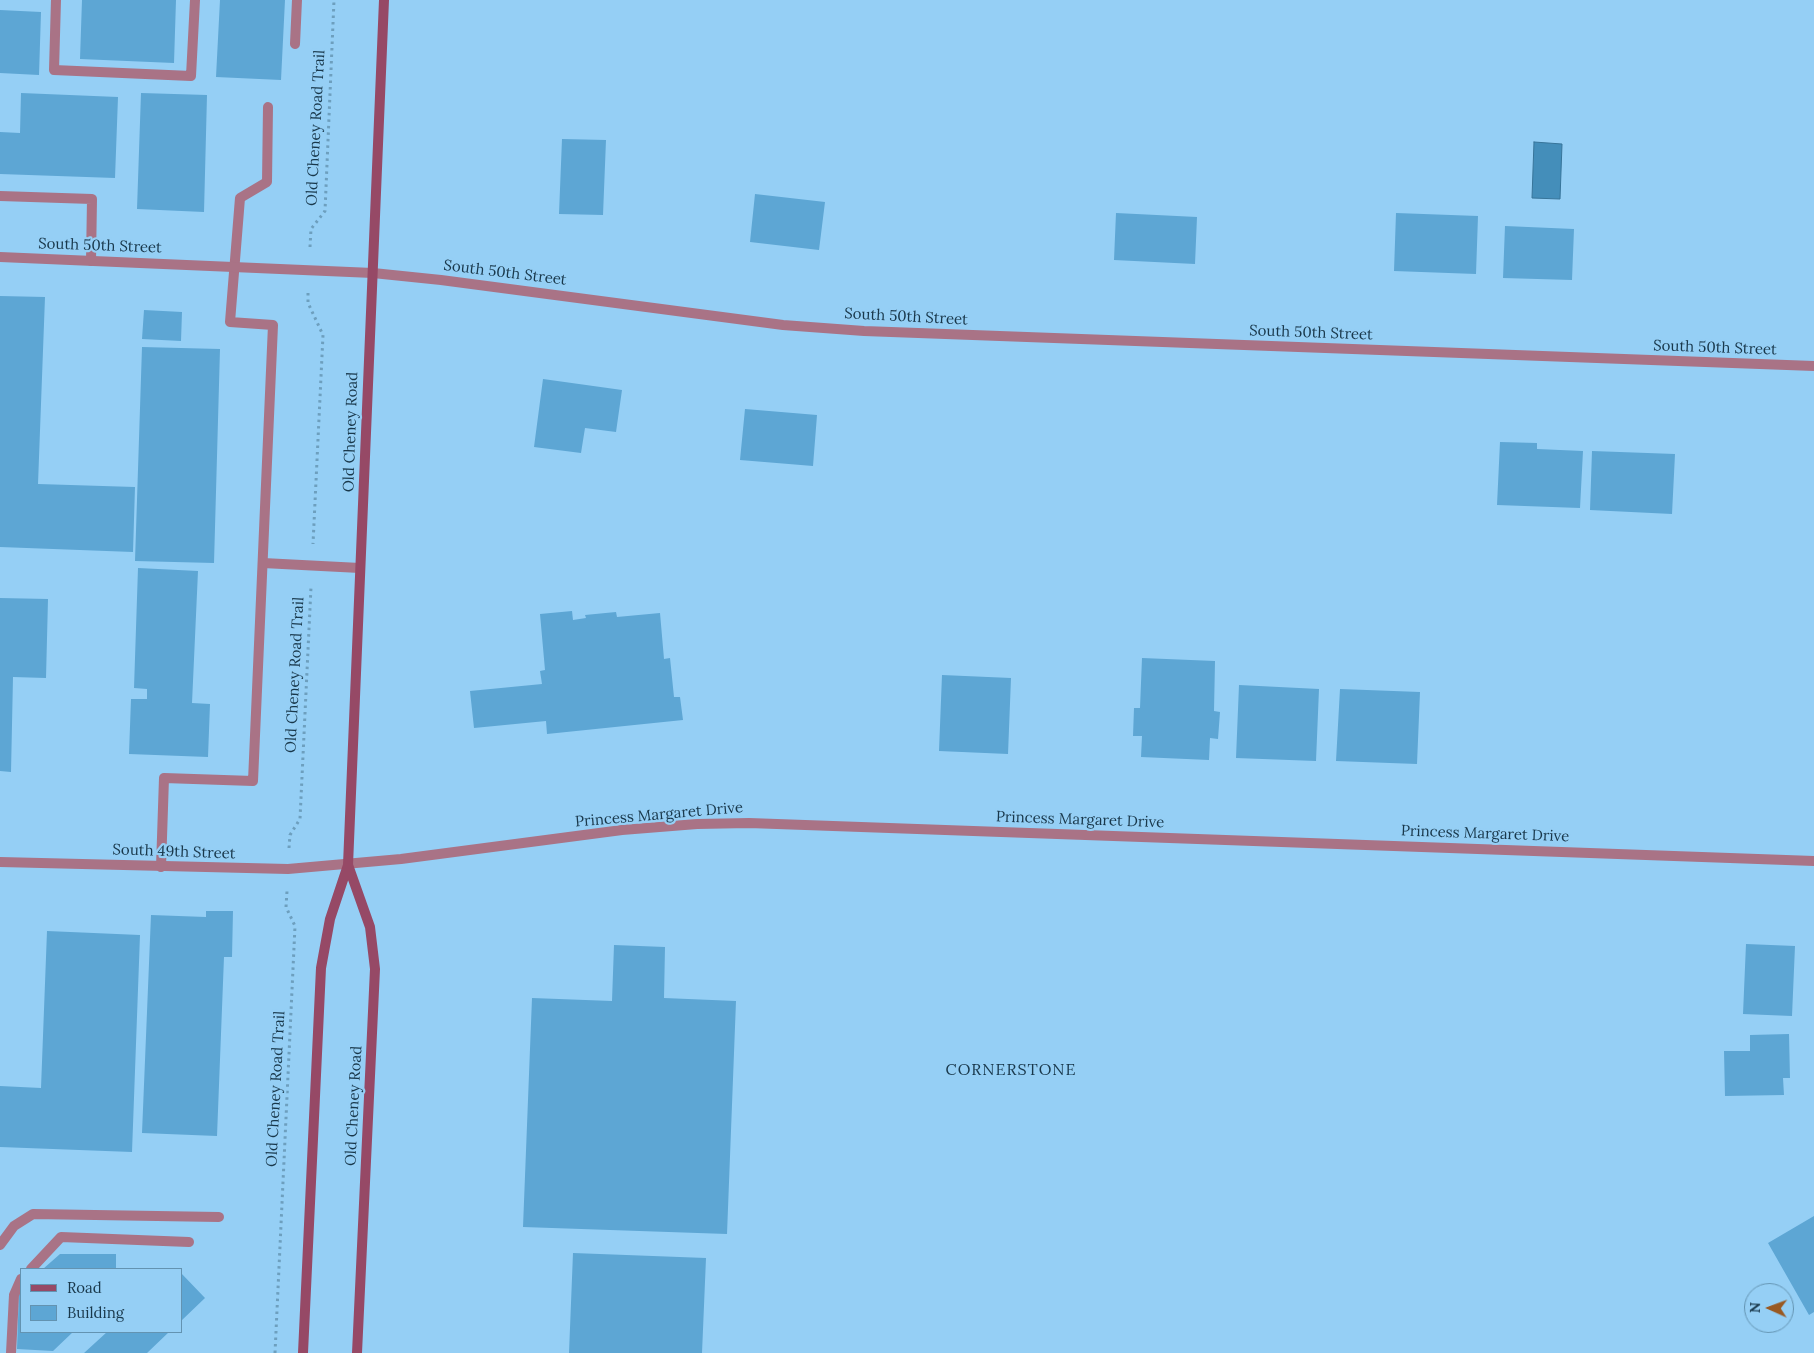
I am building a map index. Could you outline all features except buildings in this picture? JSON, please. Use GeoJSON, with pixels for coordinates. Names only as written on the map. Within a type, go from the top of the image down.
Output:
{"type":"FeatureCollection","features":[{"type":"Feature","properties":{"kind":"main road","name":"Old Cheney Road"},"geometry":{"type":"LineString","coordinates":[[303,1353],[321,968],[330,919],[348,865],[384,0]]}},
{"type":"Feature","properties":{"kind":"main road","name":"Old Cheney Road"},"geometry":{"type":"LineString","coordinates":[[348,865],[370,927],[375,969],[357,1353]]}},
{"type":"Feature","properties":{"kind":"street"},"geometry":{"type":"LineString","coordinates":[[56,0],[54,70],[191,76],[195,0]]}},
{"type":"Feature","properties":{"kind":"street"},"geometry":{"type":"LineString","coordinates":[[295,44],[297,0]]}},
{"type":"Feature","properties":{"kind":"street"},"geometry":{"type":"LineString","coordinates":[[161,867],[164,778],[253,781],[273,325],[230,322],[240,198],[267,182],[268,107]]}},
{"type":"Feature","properties":{"kind":"street"},"geometry":{"type":"LineString","coordinates":[[0,196],[92,198],[91,261]]}},
{"type":"Feature","properties":{"kind":"street","name":"South 50th Street"},"geometry":{"type":"LineString","coordinates":[[0,257],[373,273],[441,280],[783,325],[864,331],[1814,366]]}},
{"type":"Feature","properties":{"kind":"street"},"geometry":{"type":"LineString","coordinates":[[262,563],[360,568]]}},
{"type":"Feature","properties":{"kind":"street","name":"Princess Margaret Drive"},"geometry":{"type":"LineString","coordinates":[[348,865],[622,830],[697,824],[748,823],[1814,861]]}},
{"type":"Feature","properties":{"kind":"street","name":"South 49th Street"},"geometry":{"type":"LineString","coordinates":[[0,862],[288,869],[348,865]]}},
{"type":"Feature","properties":{"kind":"street"},"geometry":{"type":"LineString","coordinates":[[0,1245],[14,1226],[32,1214],[219,1217]]}},
{"type":"Feature","properties":{"kind":"street"},"geometry":{"type":"LineString","coordinates":[[32,1268],[61,1237],[189,1242]]}},
{"type":"Feature","properties":{"kind":"street"},"geometry":{"type":"LineString","coordinates":[[12,1353],[14,1295],[20,1281]]}},
{"type":"Feature","properties":{"kind":"path","name":"Old Cheney Road Trail"},"geometry":{"type":"LineString","coordinates":[[274,1353],[296,926],[286,907],[290,835],[300,819],[323,336],[308,303],[309,270],[311,229],[325,211],[334,0]]}},
{"type":"Feature","properties":{"kind":"water"},"geometry":{"type":"Polygon","coordinates":[[[1534,142],[1562,144],[1560,199],[1532,198],[1534,142]]]}},
{"type":"Feature","properties":{"kind":"district","name":"CORNERSTONE"},"geometry":{"type":"Point","coordinates":[1011,1070]}}]}
